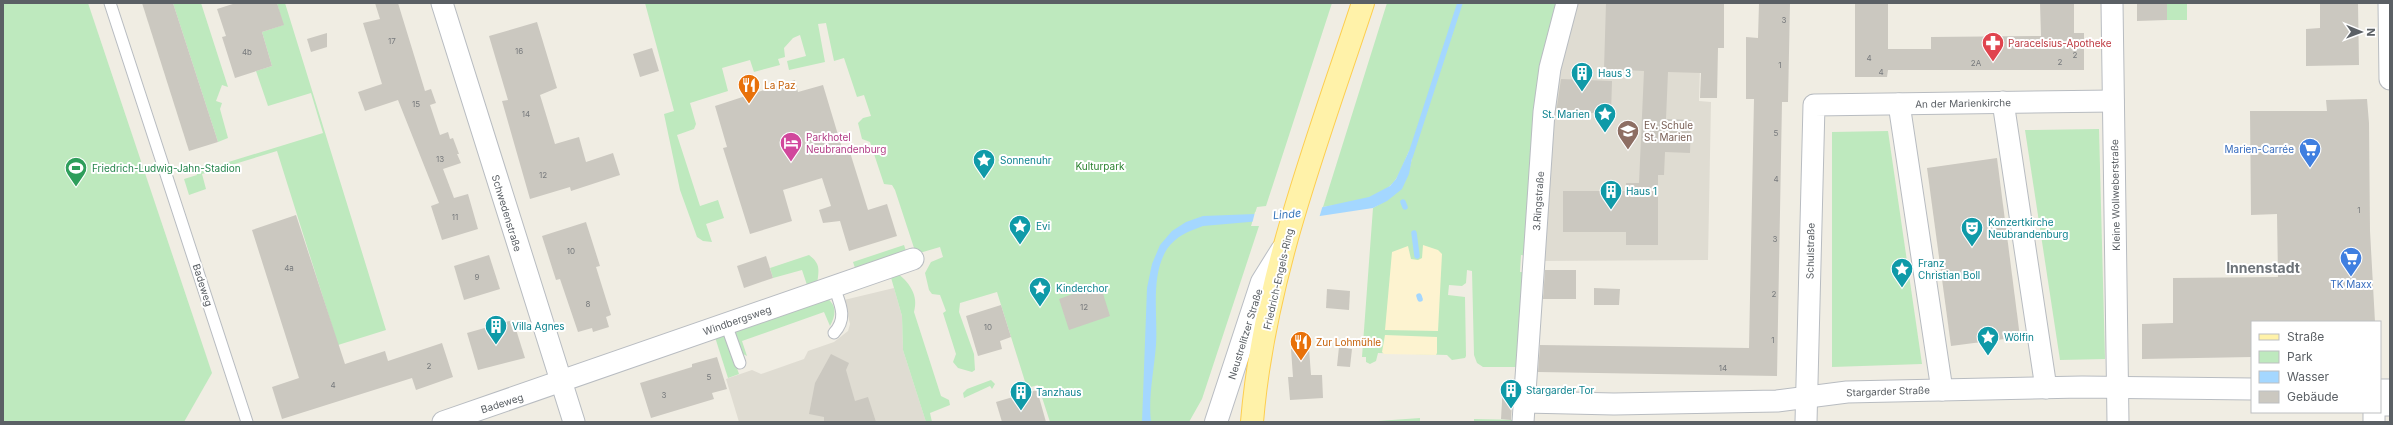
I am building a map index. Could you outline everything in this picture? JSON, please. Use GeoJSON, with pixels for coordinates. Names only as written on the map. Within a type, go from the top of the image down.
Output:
{"type":"FeatureCollection","features":[{"type":"Feature","properties":{"kind":"main road","name":"Friedrich-Engels-Ring"},"geometry":{"type":"LineString","coordinates":[[1252,422],[1261,358],[1283,249],[1363,3]]}},
{"type":"Feature","properties":{"kind":"main road","name":"Neustrelitzer Straße"},"geometry":{"type":"LineString","coordinates":[[1216,422],[1262,282],[1283,249]]}},
{"type":"Feature","properties":{"kind":"street","name":"Schwedenstraße"},"geometry":{"type":"LineString","coordinates":[[442,3],[574,422]]}},
{"type":"Feature","properties":{"kind":"street","name":"3.Ringstraße"},"geometry":{"type":"LineString","coordinates":[[1523,412],[1544,112],[1550,68],[1567,3]]}},
{"type":"Feature","properties":{"kind":"street","name":"Kleine Wollweberstraße"},"geometry":{"type":"LineString","coordinates":[[2112,3],[2118,422]]}},
{"type":"Feature","properties":{"kind":"street"},"geometry":{"type":"LineString","coordinates":[[2388,3],[2390,79]]}},
{"type":"Feature","properties":{"kind":"street","name":"An der Marienkirche"},"geometry":{"type":"LineString","coordinates":[[1814,105],[2113,100]]}},
{"type":"Feature","properties":{"kind":"street"},"geometry":{"type":"LineString","coordinates":[[2003,102],[2046,388]]}},
{"type":"Feature","properties":{"kind":"street"},"geometry":{"type":"LineString","coordinates":[[1899,104],[1942,390]]}},
{"type":"Feature","properties":{"kind":"street","name":"Schulstraße"},"geometry":{"type":"LineString","coordinates":[[1806,422],[1814,105]]}},
{"type":"Feature","properties":{"kind":"street","name":"Windbergsweg"},"geometry":{"type":"LineString","coordinates":[[560,380],[913,259]]}},
{"type":"Feature","properties":{"kind":"street","name":"Badeweg"},"geometry":{"type":"LineString","coordinates":[[443,422],[538,391],[560,380]]}},
{"type":"Feature","properties":{"kind":"street","name":"Stargarder Straße"},"geometry":{"type":"LineString","coordinates":[[1523,412],[1614,404],[1777,401],[1847,392],[2118,387],[2251,389]]}},
{"type":"Feature","properties":{"kind":"lane","name":"Badeweg"},"geometry":{"type":"LineString","coordinates":[[110,3],[159,147],[247,422]]}},
{"type":"Feature","properties":{"kind":"lane"},"geometry":{"type":"LineString","coordinates":[[834,287],[842,317],[841,325],[834,333]]}},
{"type":"Feature","properties":{"kind":"lane"},"geometry":{"type":"LineString","coordinates":[[726,324],[740,363]]}},
{"type":"Feature","properties":{"kind":"shaded area","name":"Ev. Schule St. Marien"},"geometry":{"type":"Polygon","coordinates":[[[1571,3],[1702,3],[1699,101],[1711,102],[1708,260],[1541,261],[1548,112],[1571,3]]]}},
{"type":"Feature","properties":{"kind":"shaded area"},"geometry":{"type":"Polygon","coordinates":[[[894,288],[902,316],[903,350],[926,422],[739,422],[726,379],[752,370],[761,374],[804,359],[808,351],[834,342],[848,331],[850,324],[844,300],[894,288]]]}},
{"type":"Feature","properties":{"kind":"green space","name":"Friedrich-Ludwig-Jahn-Stadion"},"geometry":{"type":"Polygon","coordinates":[[[3,3],[88,3],[212,373],[184,422],[3,422],[3,3]]]}},
{"type":"Feature","properties":{"kind":"green space"},"geometry":{"type":"Polygon","coordinates":[[[173,3],[201,3],[228,87],[222,85],[216,101],[222,103],[220,109],[228,138],[218,142],[173,3]]]}},
{"type":"Feature","properties":{"kind":"green space"},"geometry":{"type":"Polygon","coordinates":[[[277,3],[285,3],[386,330],[338,345],[277,151],[202,174],[206,189],[189,195],[184,179],[197,175],[196,172],[323,133],[311,93],[268,106],[256,71],[272,66],[262,32],[283,25],[277,3]]]}},
{"type":"Feature","properties":{"kind":"green space","name":"Kulturpark"},"geometry":{"type":"Polygon","coordinates":[[[645,3],[1332,3],[1266,206],[1257,207],[1251,226],[1259,226],[1202,399],[1189,422],[1050,422],[1038,385],[1027,388],[997,292],[960,303],[959,312],[974,354],[975,370],[972,372],[958,368],[953,362],[956,354],[943,313],[946,311],[940,295],[932,294],[929,290],[925,273],[931,262],[943,257],[940,247],[916,254],[895,190],[892,185],[884,184],[870,142],[862,139],[858,123],[863,118],[871,116],[864,95],[857,97],[844,58],[834,61],[826,23],[818,24],[825,62],[789,70],[787,61],[806,56],[800,35],[793,38],[784,48],[785,57],[778,59],[780,65],[754,72],[750,60],[722,68],[728,91],[690,103],[696,124],[694,129],[677,135],[700,206],[718,200],[724,218],[706,224],[712,242],[703,241],[697,237],[680,190],[664,114],[674,111],[645,3]]]}},
{"type":"Feature","properties":{"kind":"green space"},"geometry":{"type":"Polygon","coordinates":[[[1387,3],[1562,3],[1529,256],[1521,255],[1520,272],[1528,272],[1523,367],[1483,367],[1477,363],[1474,355],[1472,271],[1467,270],[1466,283],[1462,286],[1449,285],[1448,295],[1465,297],[1465,358],[1452,360],[1447,355],[1378,353],[1376,361],[1370,364],[1366,362],[1366,357],[1362,357],[1373,208],[1383,203],[1401,186],[1408,173],[1413,153],[1409,151],[1396,179],[1382,192],[1362,200],[1323,207],[1387,3]]]}},
{"type":"Feature","properties":{"kind":"green space"},"geometry":{"type":"Polygon","coordinates":[[[2167,3],[2187,3],[2187,20],[2167,20],[2167,3]]]}},
{"type":"Feature","properties":{"kind":"green space"},"geometry":{"type":"Polygon","coordinates":[[[2099,129],[2105,359],[2060,360],[2025,130],[2099,129]]]}},
{"type":"Feature","properties":{"kind":"green space"},"geometry":{"type":"Polygon","coordinates":[[[1888,131],[1922,364],[1832,367],[1832,132],[1888,131]]]}},
{"type":"Feature","properties":{"kind":"green space"},"geometry":{"type":"Polygon","coordinates":[[[904,245],[906,251],[855,268],[853,262],[904,245]]]}},
{"type":"Feature","properties":{"kind":"green space"},"geometry":{"type":"Polygon","coordinates":[[[809,255],[816,261],[817,264],[817,285],[807,285],[802,270],[773,278],[770,268],[809,255]]]}},
{"type":"Feature","properties":{"kind":"green space"},"geometry":{"type":"Polygon","coordinates":[[[896,272],[912,289],[915,300],[914,312],[941,396],[949,400],[950,405],[930,413],[932,422],[926,422],[903,350],[902,316],[890,274],[896,272]]]}},
{"type":"Feature","properties":{"kind":"green space"},"geometry":{"type":"Polygon","coordinates":[[[827,298],[834,307],[834,314],[830,326],[824,312],[742,341],[747,356],[741,353],[735,335],[737,329],[827,298]]]}},
{"type":"Feature","properties":{"kind":"green space"},"geometry":{"type":"Polygon","coordinates":[[[714,334],[723,334],[727,339],[739,374],[728,378],[714,334]]]}},
{"type":"Feature","properties":{"kind":"green space"},"geometry":{"type":"Polygon","coordinates":[[[991,380],[995,384],[992,389],[990,386],[964,398],[963,393],[967,389],[991,380]]]}},
{"type":"Feature","properties":{"kind":"green space"},"geometry":{"type":"Polygon","coordinates":[[[1420,418],[1420,422],[1374,422],[1378,421],[1420,418]]]}},
{"type":"Feature","properties":{"kind":"green space"},"geometry":{"type":"Polygon","coordinates":[[[1474,419],[1520,420],[1520,422],[1474,422],[1474,419]]]}},
{"type":"Feature","properties":{"kind":"sand"},"geometry":{"type":"Polygon","coordinates":[[[1423,245],[1438,250],[1442,254],[1438,331],[1385,330],[1392,252],[1408,246],[1411,259],[1418,260],[1422,258],[1423,245]]]}},
{"type":"Feature","properties":{"kind":"sand"},"geometry":{"type":"Polygon","coordinates":[[[1385,335],[1437,337],[1437,353],[1436,355],[1384,354],[1382,352],[1385,335]]]}},
{"type":"Feature","properties":{"kind":"water"},"geometry":{"type":"Polygon","coordinates":[[[1409,151],[1413,153],[1409,174],[1402,189],[1387,201],[1373,208],[1320,216],[1203,226],[1183,234],[1171,244],[1167,249],[1158,271],[1156,296],[1156,345],[1151,394],[1151,422],[1142,422],[1147,288],[1152,264],[1160,245],[1172,231],[1186,222],[1203,216],[1255,214],[1323,207],[1369,197],[1390,186],[1396,179],[1409,151]]]}},
{"type":"Feature","properties":{"kind":"pier"},"geometry":{"type":"Polygon","coordinates":[[[1323,205],[1319,218],[1252,224],[1255,212],[1323,205]]]}},
{"type":"Feature","properties":{"kind":"building"},"geometry":{"type":"Polygon","coordinates":[[[142,3],[173,3],[218,142],[189,151],[142,3]]]}},
{"type":"Feature","properties":{"kind":"building"},"geometry":{"type":"Polygon","coordinates":[[[236,3],[277,3],[284,25],[262,32],[272,66],[235,78],[222,37],[226,36],[217,9],[236,3]]]}},
{"type":"Feature","properties":{"kind":"building"},"geometry":{"type":"Polygon","coordinates":[[[375,3],[398,3],[425,91],[431,89],[436,103],[430,105],[440,135],[448,132],[450,139],[453,138],[459,154],[457,154],[461,163],[443,169],[454,198],[468,194],[478,229],[442,240],[431,206],[439,203],[398,100],[365,111],[358,92],[382,84],[363,23],[380,19],[375,3]]]}},
{"type":"Feature","properties":{"kind":"building"},"geometry":{"type":"Polygon","coordinates":[[[1606,3],[1724,3],[1724,48],[1718,48],[1717,98],[1700,98],[1701,73],[1668,72],[1666,119],[1691,120],[1690,153],[1665,152],[1664,175],[1658,175],[1658,245],[1626,245],[1626,232],[1563,232],[1563,191],[1626,191],[1626,183],[1639,183],[1644,71],[1604,69],[1606,3]]]}},
{"type":"Feature","properties":{"kind":"building"},"geometry":{"type":"Polygon","coordinates":[[[1759,3],[1790,3],[1788,102],[1782,102],[1777,376],[1538,372],[1540,345],[1749,348],[1754,99],[1746,99],[1746,37],[1758,38],[1759,3]]]}},
{"type":"Feature","properties":{"kind":"building"},"geometry":{"type":"Polygon","coordinates":[[[1855,3],[1888,3],[1888,49],[1931,49],[1931,37],[2041,36],[2040,3],[2074,3],[2074,33],[2084,33],[2084,70],[1888,70],[1887,77],[1855,77],[1855,3]]]}},
{"type":"Feature","properties":{"kind":"building"},"geometry":{"type":"Polygon","coordinates":[[[2137,3],[2167,3],[2167,20],[2137,21],[2137,3]]]}},
{"type":"Feature","properties":{"kind":"building"},"geometry":{"type":"Polygon","coordinates":[[[2320,3],[2358,3],[2359,65],[2306,66],[2306,29],[2320,28],[2320,3]]]}},
{"type":"Feature","properties":{"kind":"building"},"geometry":{"type":"Polygon","coordinates":[[[537,22],[557,88],[540,95],[555,144],[579,137],[586,162],[613,153],[620,175],[571,191],[570,187],[530,199],[502,101],[508,100],[489,36],[537,22]]]}},
{"type":"Feature","properties":{"kind":"building"},"geometry":{"type":"Polygon","coordinates":[[[327,33],[327,47],[311,52],[307,39],[327,33]]]}},
{"type":"Feature","properties":{"kind":"building"},"geometry":{"type":"Polygon","coordinates":[[[652,48],[659,71],[640,77],[633,54],[652,48]]]}},
{"type":"Feature","properties":{"kind":"building","name":"Haus 3"},"geometry":{"type":"Polygon","coordinates":[[[1561,79],[1612,81],[1611,113],[1556,113],[1561,79]]]}},
{"type":"Feature","properties":{"kind":"building","name":"Parkhotel Neubrandenburg"},"geometry":{"type":"Polygon","coordinates":[[[795,80],[798,92],[823,85],[842,148],[848,146],[868,210],[887,204],[897,236],[849,251],[840,221],[823,223],[819,210],[831,206],[822,178],[783,190],[792,221],[750,234],[723,148],[727,147],[715,106],[795,80]]]}},
{"type":"Feature","properties":{"kind":"building","name":"Marien-Carrée"},"geometry":{"type":"Polygon","coordinates":[[[2367,99],[2369,123],[2370,231],[2375,321],[2251,321],[2251,357],[2142,359],[2142,324],[2173,323],[2173,278],[2278,277],[2277,214],[2251,215],[2250,111],[2327,111],[2326,100],[2367,99]]]}},
{"type":"Feature","properties":{"kind":"building","name":"Konzertkirche Neubrandenburg"},"geometry":{"type":"Polygon","coordinates":[[[1997,158],[2020,337],[1951,346],[1927,168],[1997,158]]]}},
{"type":"Feature","properties":{"kind":"building"},"geometry":{"type":"Polygon","coordinates":[[[296,215],[345,364],[385,351],[388,361],[442,343],[453,377],[416,390],[412,378],[282,419],[272,387],[299,378],[252,230],[296,215]]]}},
{"type":"Feature","properties":{"kind":"building"},"geometry":{"type":"Polygon","coordinates":[[[586,222],[600,266],[596,267],[611,315],[606,317],[609,327],[593,332],[592,328],[578,332],[560,279],[556,280],[542,236],[586,222]]]}},
{"type":"Feature","properties":{"kind":"building"},"geometry":{"type":"Polygon","coordinates":[[[489,255],[500,289],[464,300],[454,266],[489,255]]]}},
{"type":"Feature","properties":{"kind":"building"},"geometry":{"type":"Polygon","coordinates":[[[766,256],[773,278],[744,288],[737,266],[766,256]]]}},
{"type":"Feature","properties":{"kind":"building"},"geometry":{"type":"Polygon","coordinates":[[[1545,270],[1576,270],[1576,299],[1543,299],[1545,270]]]}},
{"type":"Feature","properties":{"kind":"building"},"geometry":{"type":"Polygon","coordinates":[[[1100,284],[1110,316],[1069,330],[1059,299],[1100,284]]]}},
{"type":"Feature","properties":{"kind":"building"},"geometry":{"type":"Polygon","coordinates":[[[1594,288],[1620,289],[1619,305],[1594,305],[1594,288]]]}},
{"type":"Feature","properties":{"kind":"building"},"geometry":{"type":"Polygon","coordinates":[[[1327,289],[1350,291],[1349,310],[1326,308],[1327,289]]]}},
{"type":"Feature","properties":{"kind":"building"},"geometry":{"type":"Polygon","coordinates":[[[1001,305],[1011,337],[1000,341],[1002,349],[978,356],[966,316],[1001,305]]]}},
{"type":"Feature","properties":{"kind":"building","name":"Villa Agnes"},"geometry":{"type":"Polygon","coordinates":[[[513,320],[525,358],[478,370],[467,333],[513,320]]]}},
{"type":"Feature","properties":{"kind":"building"},"geometry":{"type":"Polygon","coordinates":[[[1339,347],[1352,349],[1350,367],[1337,366],[1339,347]]]}},
{"type":"Feature","properties":{"kind":"building","name":"Zur Lohmühle"},"geometry":{"type":"Polygon","coordinates":[[[1309,348],[1311,375],[1322,375],[1323,398],[1290,400],[1288,377],[1293,377],[1291,349],[1309,348]]]}},
{"type":"Feature","properties":{"kind":"building"},"geometry":{"type":"Polygon","coordinates":[[[831,354],[849,363],[846,370],[855,401],[868,397],[876,422],[824,422],[824,417],[809,414],[815,383],[831,354]]]}},
{"type":"Feature","properties":{"kind":"building"},"geometry":{"type":"Polygon","coordinates":[[[717,357],[727,389],[712,393],[714,399],[651,418],[640,383],[692,367],[692,364],[717,357]]]}},
{"type":"Feature","properties":{"kind":"building"},"geometry":{"type":"Polygon","coordinates":[[[1503,384],[1513,385],[1511,420],[1501,419],[1503,384]]]}},
{"type":"Feature","properties":{"kind":"building","name":"Tanzhaus"},"geometry":{"type":"Polygon","coordinates":[[[1037,390],[1046,422],[1002,422],[996,402],[1037,390]]]}},
{"type":"Feature","properties":{"kind":"waterway","name":"Linde"},"geometry":{"type":"LineString","coordinates":[[1410,157],[1460,3]]}},
{"type":"Feature","properties":{"kind":"waterway"},"geometry":{"type":"LineString","coordinates":[[1403,202],[1405,207]]}},
{"type":"Feature","properties":{"kind":"waterway"},"geometry":{"type":"LineString","coordinates":[[1414,233],[1417,256]]}},
{"type":"Feature","properties":{"kind":"place","name":"Paracelsius-Apotheke"},"geometry":{"type":"Point","coordinates":[1993,62]}},
{"type":"Feature","properties":{"kind":"place","name":"Haus 3"},"geometry":{"type":"Point","coordinates":[1582,92]}},
{"type":"Feature","properties":{"kind":"place","name":"La Paz"},"geometry":{"type":"Point","coordinates":[749,104]}},
{"type":"Feature","properties":{"kind":"place","name":"St. Marien"},"geometry":{"type":"Point","coordinates":[1605,134]}},
{"type":"Feature","properties":{"kind":"place","name":"Ev. Schule St. Marien"},"geometry":{"type":"Point","coordinates":[1628,150]}},
{"type":"Feature","properties":{"kind":"place","name":"Parkhotel Neubrandenburg"},"geometry":{"type":"Point","coordinates":[791,162]}},
{"type":"Feature","properties":{"kind":"place","name":"Marien-Carrée"},"geometry":{"type":"Point","coordinates":[2310,168]}},
{"type":"Feature","properties":{"kind":"place","name":"Sonnenuhr"},"geometry":{"type":"Point","coordinates":[984,180]}},
{"type":"Feature","properties":{"kind":"place","name":"Friedrich-Ludwig-Jahn-Stadion"},"geometry":{"type":"Point","coordinates":[76,188]}},
{"type":"Feature","properties":{"kind":"place","name":"Haus 1"},"geometry":{"type":"Point","coordinates":[1611,210]}},
{"type":"Feature","properties":{"kind":"place","name":"Evi"},"geometry":{"type":"Point","coordinates":[1020,246]}},
{"type":"Feature","properties":{"kind":"place","name":"Konzertkirche Neubrandenburg"},"geometry":{"type":"Point","coordinates":[1972,248]}},
{"type":"Feature","properties":{"kind":"place","name":"TK Maxx"},"geometry":{"type":"Point","coordinates":[2351,278]}},
{"type":"Feature","properties":{"kind":"place","name":"Franz Christian Boll"},"geometry":{"type":"Point","coordinates":[1902,288]}},
{"type":"Feature","properties":{"kind":"place","name":"Kinderchor"},"geometry":{"type":"Point","coordinates":[1040,308]}},
{"type":"Feature","properties":{"kind":"place","name":"Villa Agnes"},"geometry":{"type":"Point","coordinates":[496,346]}},
{"type":"Feature","properties":{"kind":"place","name":"Wölfin"},"geometry":{"type":"Point","coordinates":[1988,356]}},
{"type":"Feature","properties":{"kind":"place","name":"Zur Lohmühle"},"geometry":{"type":"Point","coordinates":[1301,362]}},
{"type":"Feature","properties":{"kind":"place","name":"Stargarder Tor"},"geometry":{"type":"Point","coordinates":[1511,410]}},
{"type":"Feature","properties":{"kind":"place","name":"Tanzhaus"},"geometry":{"type":"Point","coordinates":[1021,412]}},
{"type":"Feature","properties":{"kind":"district","name":"Innenstadt"},"geometry":{"type":"Point","coordinates":[2263,267]}}]}
